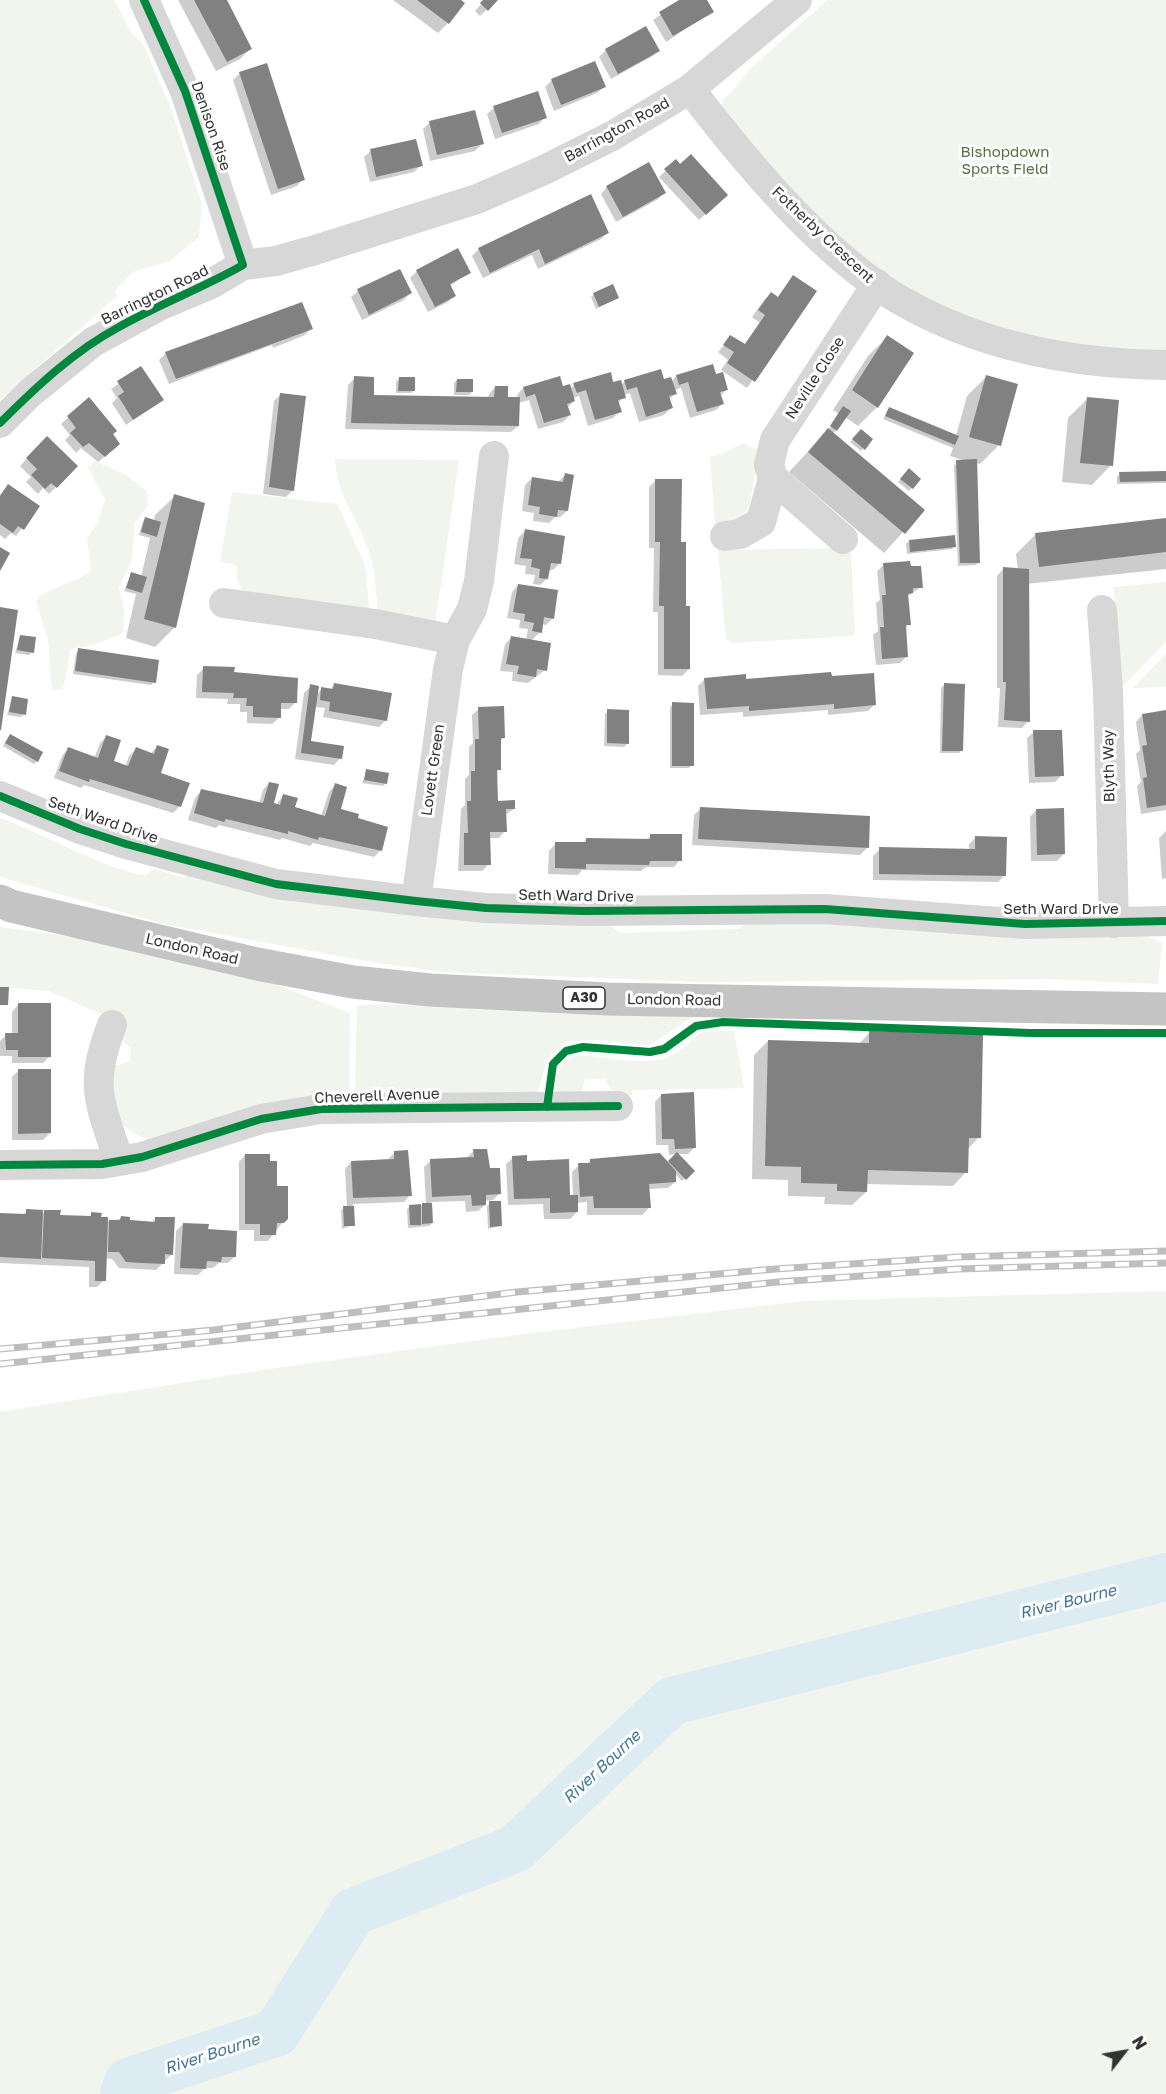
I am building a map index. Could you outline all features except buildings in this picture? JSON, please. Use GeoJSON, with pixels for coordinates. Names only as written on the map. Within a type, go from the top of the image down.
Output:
{"type":"FeatureCollection","features":[{"type":"Feature","properties":{"kind":"highway","name":"London Road"},"geometry":{"type":"LineString","coordinates":[[4,905],[257,964],[353,982],[430,990],[608,999],[1166,1009]]}},
{"type":"Feature","properties":{"kind":"street","name":"Denison Rise"},"geometry":{"type":"LineString","coordinates":[[144,0],[184,90],[243,265]]}},
{"type":"Feature","properties":{"kind":"street","name":"Barrington Road"},"geometry":{"type":"LineString","coordinates":[[0,423],[30,393],[93,342],[159,306],[211,284],[243,265],[276,261],[477,199],[544,170],[602,141],[690,89],[797,0]]}},
{"type":"Feature","properties":{"kind":"street","name":"Fotherby Crescent"},"geometry":{"type":"LineString","coordinates":[[690,89],[737,150],[768,183],[844,258],[900,300],[967,332],[1001,343],[1059,356],[1166,365]]}},
{"type":"Feature","properties":{"kind":"street","name":"Neville Close"},"geometry":{"type":"LineString","coordinates":[[725,536],[740,534],[761,522],[773,478],[769,465],[774,440],[877,284]]}},
{"type":"Feature","properties":{"kind":"street","name":"Lovett Green"},"geometry":{"type":"LineString","coordinates":[[416,901],[448,669],[455,640],[472,609],[479,581],[494,456]]}},
{"type":"Feature","properties":{"kind":"street"},"geometry":{"type":"LineString","coordinates":[[773,478],[843,539]]}},
{"type":"Feature","properties":{"kind":"street"},"geometry":{"type":"LineString","coordinates":[[224,603],[375,624],[455,640]]}},
{"type":"Feature","properties":{"kind":"street","name":"Blyth Way"},"geometry":{"type":"LineString","coordinates":[[1102,610],[1108,691],[1114,923]]}},
{"type":"Feature","properties":{"kind":"street","name":"Seth Ward Drive"},"geometry":{"type":"LineString","coordinates":[[0,796],[70,825],[126,844],[276,884],[416,901],[486,908],[583,910],[825,909],[1025,924],[1166,921]]}},
{"type":"Feature","properties":{"kind":"street"},"geometry":{"type":"LineString","coordinates":[[112,1025],[101,1052],[97,1087],[119,1161]]}},
{"type":"Feature","properties":{"kind":"street","name":"Cheverell Avenue"},"geometry":{"type":"LineString","coordinates":[[0,1165],[78,1165],[142,1157],[261,1119],[321,1109],[618,1106]]}},
{"type":"Feature","properties":{"kind":"green space"},"geometry":{"type":"Polygon","coordinates":[[[0,0],[114,0],[131,32],[143,44],[169,103],[202,204],[199,237],[170,261],[133,272],[115,291],[117,296],[0,400],[0,0]]]}},
{"type":"Feature","properties":{"kind":"green space","name":"Bishopdown Sports Field"},"geometry":{"type":"Polygon","coordinates":[[[827,0],[1166,0],[1166,353],[1137,352],[1030,338],[942,309],[864,260],[787,188],[723,108],[723,99],[751,68],[827,0]]]}},
{"type":"Feature","properties":{"kind":"green space"},"geometry":{"type":"Polygon","coordinates":[[[743,443],[759,451],[750,503],[741,517],[715,526],[710,457],[722,454],[743,443]]]}},
{"type":"Feature","properties":{"kind":"green space"},"geometry":{"type":"Polygon","coordinates":[[[335,459],[459,460],[435,625],[378,616],[369,551],[343,495],[335,459]]]}},
{"type":"Feature","properties":{"kind":"green space"},"geometry":{"type":"Polygon","coordinates":[[[95,461],[126,475],[147,491],[148,505],[135,523],[131,563],[119,588],[124,611],[123,633],[96,644],[71,649],[63,689],[52,690],[48,640],[36,600],[49,591],[91,571],[87,539],[98,522],[105,500],[88,468],[95,461]]]}},
{"type":"Feature","properties":{"kind":"green space"},"geometry":{"type":"Polygon","coordinates":[[[232,492],[337,504],[365,565],[370,616],[244,592],[237,580],[237,565],[220,562],[232,492]]]}},
{"type":"Feature","properties":{"kind":"green space"},"geometry":{"type":"Polygon","coordinates":[[[845,548],[851,554],[855,633],[852,636],[731,643],[726,640],[718,550],[845,548]]]}},
{"type":"Feature","properties":{"kind":"green space"},"geometry":{"type":"Polygon","coordinates":[[[1166,582],[1166,642],[1123,686],[1118,687],[1114,587],[1166,582]]]}},
{"type":"Feature","properties":{"kind":"green space"},"geometry":{"type":"Polygon","coordinates":[[[1166,654],[1166,687],[1133,688],[1166,654]]]}},
{"type":"Feature","properties":{"kind":"green space"},"geometry":{"type":"Polygon","coordinates":[[[0,818],[89,857],[145,876],[154,869],[185,878],[189,870],[605,921],[620,933],[738,929],[756,918],[1143,934],[1162,943],[1158,984],[1051,979],[701,982],[444,972],[371,962],[164,924],[0,877],[0,818]]]}},
{"type":"Feature","properties":{"kind":"green space"},"geometry":{"type":"Polygon","coordinates":[[[0,927],[88,939],[259,978],[350,1013],[349,1098],[150,1140],[136,1134],[116,1117],[108,1105],[115,1066],[129,1062],[131,1048],[119,1039],[122,1023],[49,991],[0,987],[0,927]]]}},
{"type":"Feature","properties":{"kind":"green space"},"geometry":{"type":"Polygon","coordinates":[[[411,1004],[695,1015],[650,1045],[598,1040],[567,1041],[547,1059],[537,1096],[355,1098],[357,1005],[411,1004]]]}},
{"type":"Feature","properties":{"kind":"green space"},"geometry":{"type":"Polygon","coordinates":[[[704,1031],[734,1031],[744,1088],[632,1090],[632,1095],[627,1095],[612,1090],[605,1079],[585,1079],[581,1093],[554,1097],[558,1071],[571,1058],[578,1055],[640,1061],[664,1058],[679,1052],[704,1031]]]}},
{"type":"Feature","properties":{"kind":"green space"},"geometry":{"type":"Polygon","coordinates":[[[1166,1291],[1166,2094],[0,2094],[0,1412],[269,1369],[524,1334],[804,1301],[1166,1291]]]}},
{"type":"Feature","properties":{"kind":"waterway","name":"River Bourne"},"geometry":{"type":"LineString","coordinates":[[124,2094],[128,2082],[276,2033],[353,1912],[515,1849],[672,1701],[1166,1577]]}},
{"type":"Feature","properties":{"kind":"railway"},"geometry":{"type":"LineString","coordinates":[[0,1349],[214,1330],[517,1292],[775,1269],[958,1257],[1166,1251]]}},
{"type":"Feature","properties":{"kind":"railway"},"geometry":{"type":"LineString","coordinates":[[0,1364],[778,1282],[958,1269],[1166,1263]]}},
{"type":"Feature","properties":{"kind":"cycle path"},"geometry":{"type":"LineString","coordinates":[[0,423],[56,370],[86,347],[134,319],[243,265],[185,91],[144,0]]}},
{"type":"Feature","properties":{"kind":"cycle path"},"geometry":{"type":"LineString","coordinates":[[0,796],[80,829],[126,844],[276,884],[416,901],[486,908],[583,911],[825,909],[1025,924],[1166,921]]}},
{"type":"Feature","properties":{"kind":"cycle path"},"geometry":{"type":"LineString","coordinates":[[547,1107],[553,1064],[566,1051],[583,1047],[650,1052],[664,1049],[696,1026],[723,1022],[1031,1033],[1166,1033]]}},
{"type":"Feature","properties":{"kind":"cycle path"},"geometry":{"type":"LineString","coordinates":[[0,1165],[102,1164],[142,1157],[261,1119],[321,1109],[618,1106]]}}]}
